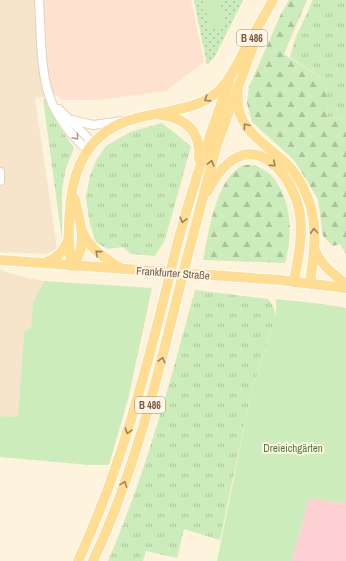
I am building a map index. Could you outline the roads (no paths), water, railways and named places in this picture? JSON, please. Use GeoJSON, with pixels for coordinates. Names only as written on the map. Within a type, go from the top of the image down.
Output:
{"type":"FeatureCollection","features":[{"type":"Feature","properties":{"kind":"main road","name":"B 486"},"geometry":{"type":"LineString","coordinates":[[72,266],[69,255],[69,237],[72,192],[80,165],[88,150],[102,134],[121,124],[131,120],[187,108],[201,103],[216,93],[223,86],[233,71],[271,2]]}},
{"type":"Feature","properties":{"kind":"main road","name":"B 486"},"geometry":{"type":"LineString","coordinates":[[93,561],[127,476],[143,429],[161,366],[201,200],[217,144],[238,85],[271,2]]}},
{"type":"Feature","properties":{"kind":"main road","name":"B 486"},"geometry":{"type":"LineString","coordinates":[[78,561],[103,501],[128,430],[148,361],[194,183],[215,119],[233,71]]}},
{"type":"Feature","properties":{"kind":"main road"},"geometry":{"type":"LineString","coordinates":[[238,85],[239,114],[243,123],[252,134],[291,168],[307,197],[313,218],[315,238],[310,283]]}},
{"type":"Feature","properties":{"kind":"main road"},"geometry":{"type":"LineString","coordinates":[[154,115],[175,117],[192,128],[199,152],[194,183]]}},
{"type":"Feature","properties":{"kind":"main road"},"geometry":{"type":"LineString","coordinates":[[201,200],[216,177],[233,159],[244,155],[253,155],[262,157],[272,162],[293,191],[299,209],[299,248],[294,282]]}},
{"type":"Feature","properties":{"kind":"main road","name":"B 486"},"geometry":{"type":"LineString","coordinates":[[75,181],[75,200],[82,230],[86,239],[95,250],[122,269]]}},
{"type":"Feature","properties":{"kind":"main road","name":"B 486"},"geometry":{"type":"LineString","coordinates":[[72,266],[81,250],[82,230]]}},
{"type":"Feature","properties":{"kind":"main road","name":"B 486"},"geometry":{"type":"LineString","coordinates":[[44,263],[52,261],[62,251],[69,237]]}},
{"type":"Feature","properties":{"kind":"main road"},"geometry":{"type":"LineString","coordinates":[[314,249],[324,266],[346,284]]}},
{"type":"Feature","properties":{"kind":"main road","name":"Frankfurter Straße"},"geometry":{"type":"LineString","coordinates":[[0,260],[310,283],[346,288]]}},
{"type":"Feature","properties":{"kind":"street"},"geometry":{"type":"LineString","coordinates":[[39,0],[45,82],[50,100],[68,129],[88,150]]}},
{"type":"Feature","properties":{"kind":"street"},"geometry":{"type":"LineString","coordinates":[[50,100],[88,138],[88,150]]}},
{"type":"Feature","properties":{"kind":"street"},"geometry":{"type":"LineString","coordinates":[[70,119],[93,124],[131,120]]}},
{"type":"Feature","properties":{"kind":"street"},"geometry":{"type":"LineString","coordinates":[[0,172],[0,181]]}},
{"type":"Feature","properties":{"kind":"park label","name":"Dreieichgärten"},"geometry":{"type":"Point","coordinates":[293,448]}}]}
